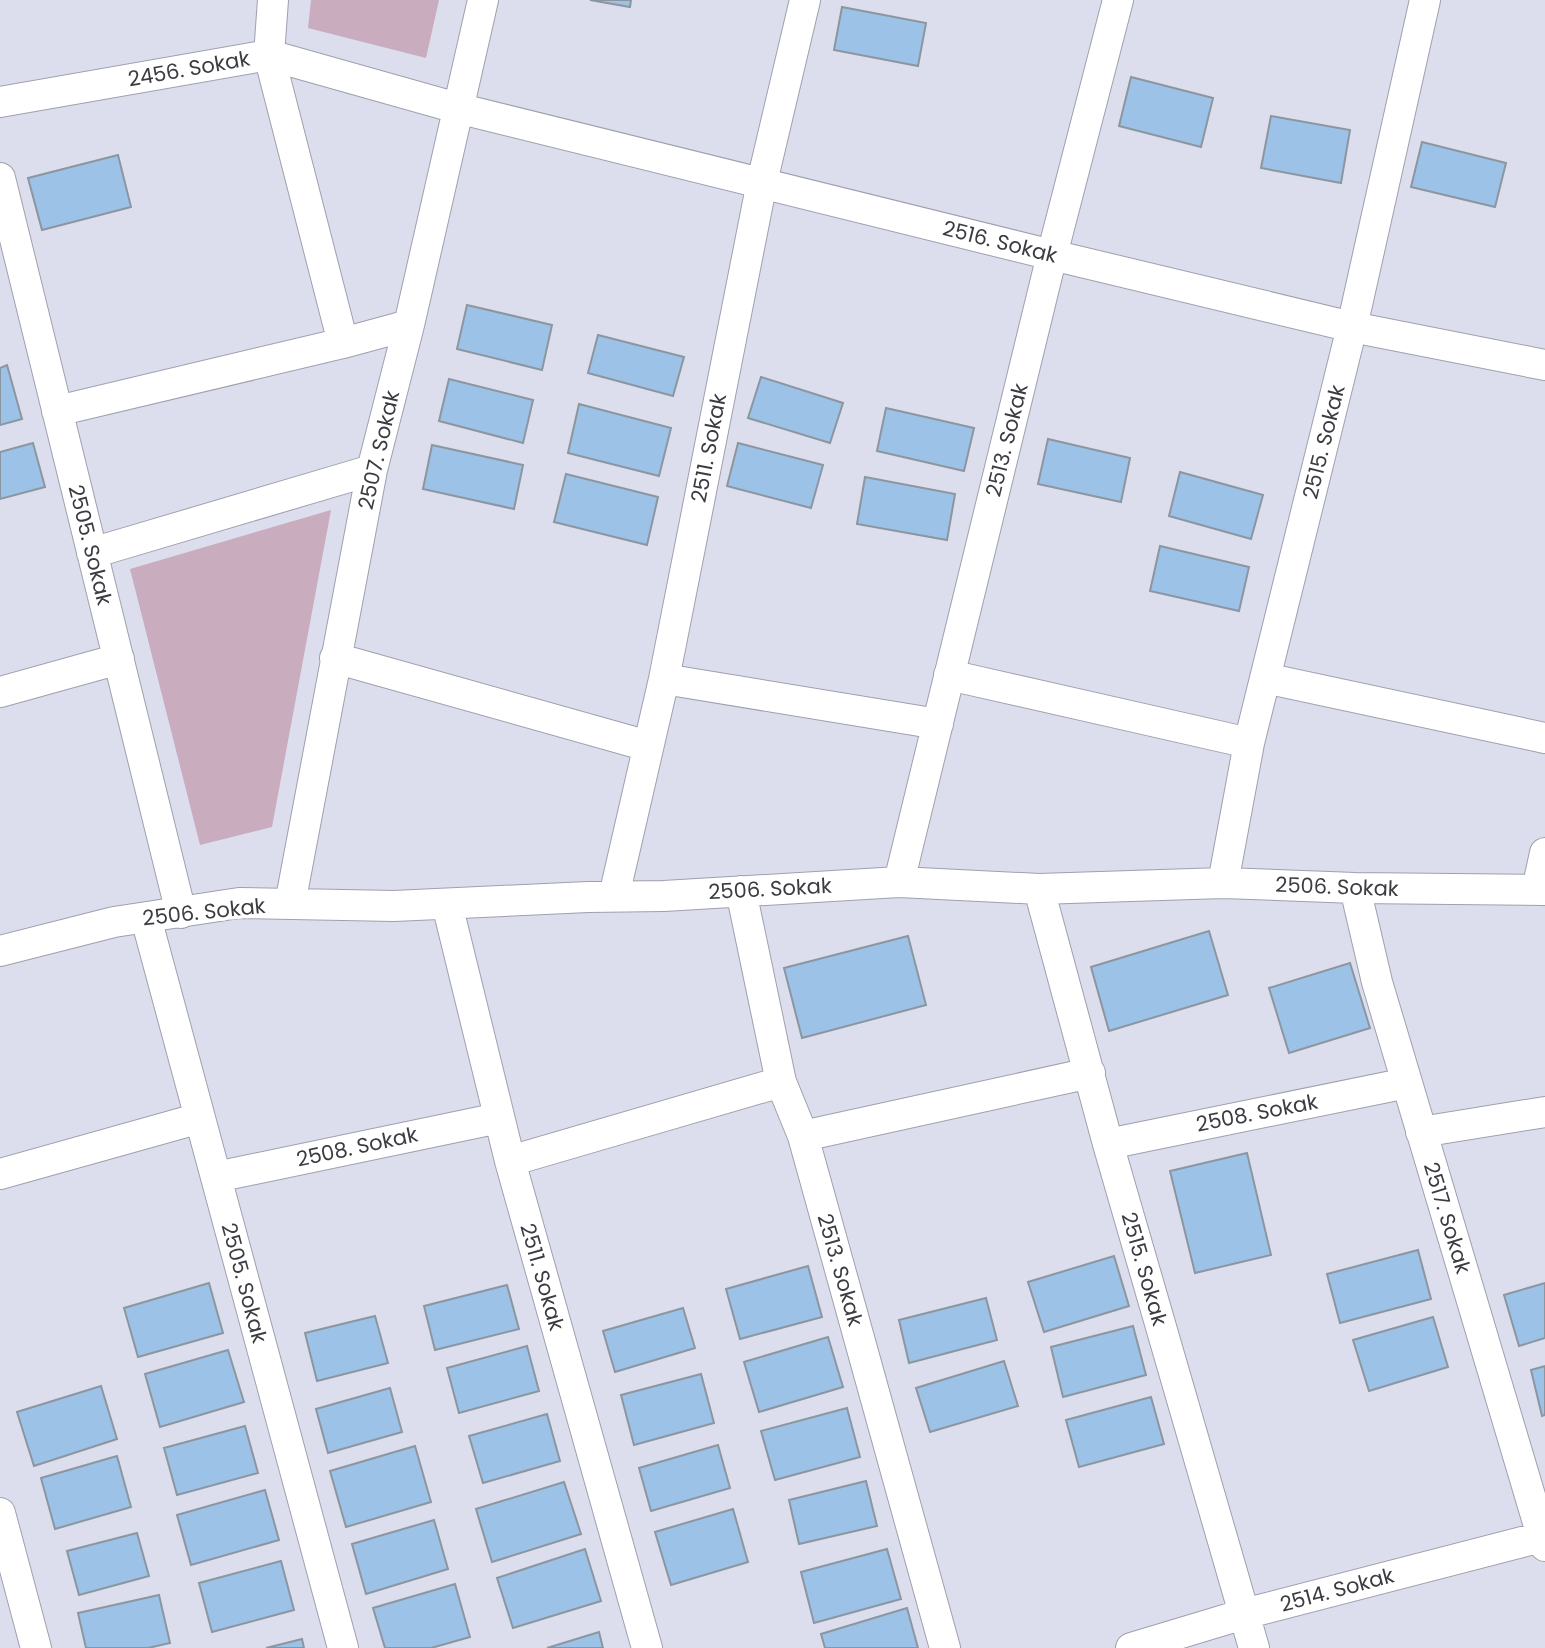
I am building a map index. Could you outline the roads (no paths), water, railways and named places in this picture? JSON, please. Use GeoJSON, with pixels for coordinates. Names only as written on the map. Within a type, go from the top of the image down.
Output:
{"type":"FeatureCollection","features":[{"type":"Feature","properties":{"kind":"street"},"geometry":{"type":"LineString","coordinates":[[273,0],[269,55],[343,343]]}},
{"type":"Feature","properties":{"kind":"street","name":"2507. Sokak"},"geometry":{"type":"LineString","coordinates":[[290,904],[372,470],[409,325],[483,0]]}},
{"type":"Feature","properties":{"kind":"street","name":"2511. Sokak"},"geometry":{"type":"LineString","coordinates":[[614,897],[664,679],[762,182],[805,0]]}},
{"type":"Feature","properties":{"kind":"street","name":"2513. Sokak"},"geometry":{"type":"LineString","coordinates":[[899,881],[1052,255],[1118,0]]}},
{"type":"Feature","properties":{"kind":"street","name":"2515. Sokak"},"geometry":{"type":"LineString","coordinates":[[1223,883],[1249,743],[1352,327],[1425,0]]}},
{"type":"Feature","properties":{"kind":"street","name":"2456. Sokak"},"geometry":{"type":"LineString","coordinates":[[0,102],[269,55],[457,108]]}},
{"type":"Feature","properties":{"kind":"street","name":"2516. Sokak"},"geometry":{"type":"LineString","coordinates":[[457,108],[1352,327],[1545,365]]}},
{"type":"Feature","properties":{"kind":"street","name":"2505. Sokak"},"geometry":{"type":"LineString","coordinates":[[0,178],[181,913]]}},
{"type":"Feature","properties":{"kind":"street"},"geometry":{"type":"LineString","coordinates":[[57,411],[409,325]]}},
{"type":"Feature","properties":{"kind":"street"},"geometry":{"type":"LineString","coordinates":[[92,553],[372,470]]}},
{"type":"Feature","properties":{"kind":"street"},"geometry":{"type":"LineString","coordinates":[[335,658],[648,746]]}},
{"type":"Feature","properties":{"kind":"street"},"geometry":{"type":"LineString","coordinates":[[0,692],[119,659]]}},
{"type":"Feature","properties":{"kind":"street"},"geometry":{"type":"LineString","coordinates":[[949,675],[1249,743]]}},
{"type":"Feature","properties":{"kind":"street"},"geometry":{"type":"LineString","coordinates":[[1265,678],[1545,738]]}},
{"type":"Feature","properties":{"kind":"street"},"geometry":{"type":"LineString","coordinates":[[664,679],[938,724]]}},
{"type":"Feature","properties":{"kind":"street"},"geometry":{"type":"LineString","coordinates":[[1541,890],[1545,853]]}},
{"type":"Feature","properties":{"kind":"street","name":"2506. Sokak"},"geometry":{"type":"LineString","coordinates":[[0,951],[114,922],[239,903],[394,906],[741,891],[899,881],[1040,889],[1223,883],[1354,888],[1541,890]]}},
{"type":"Feature","properties":{"kind":"street","name":"2517. Sokak"},"geometry":{"type":"LineString","coordinates":[[1354,888],[1377,982],[1544,1539]]}},
{"type":"Feature","properties":{"kind":"street","name":"2515. Sokak"},"geometry":{"type":"LineString","coordinates":[[1040,889],[1108,1144],[1254,1648]]}},
{"type":"Feature","properties":{"kind":"street","name":"2513. Sokak"},"geometry":{"type":"LineString","coordinates":[[741,891],[781,1082],[803,1136],[945,1648]]}},
{"type":"Feature","properties":{"kind":"street","name":"2511. Sokak"},"geometry":{"type":"LineString","coordinates":[[447,904],[510,1161],[647,1648]]}},
{"type":"Feature","properties":{"kind":"street","name":"2505. Sokak"},"geometry":{"type":"LineString","coordinates":[[146,918],[343,1648]]}},
{"type":"Feature","properties":{"kind":"street"},"geometry":{"type":"LineString","coordinates":[[803,1136],[1090,1073]]}},
{"type":"Feature","properties":{"kind":"street"},"geometry":{"type":"LineString","coordinates":[[510,1161],[781,1082]]}},
{"type":"Feature","properties":{"kind":"street","name":"2508. Sokak"},"geometry":{"type":"LineString","coordinates":[[1108,1144],[1407,1083]]}},
{"type":"Feature","properties":{"kind":"street"},"geometry":{"type":"LineString","coordinates":[[1421,1132],[1545,1112]]}},
{"type":"Feature","properties":{"kind":"street"},"geometry":{"type":"LineString","coordinates":[[0,1174],[200,1118]]}},
{"type":"Feature","properties":{"kind":"street","name":"2508. Sokak"},"geometry":{"type":"LineString","coordinates":[[216,1177],[499,1118]]}},
{"type":"Feature","properties":{"kind":"street"},"geometry":{"type":"LineString","coordinates":[[0,1513],[36,1648]]}},
{"type":"Feature","properties":{"kind":"street","name":"2514. Sokak"},"geometry":{"type":"LineString","coordinates":[[1131,1648],[1244,1614],[1544,1539]]}}]}
